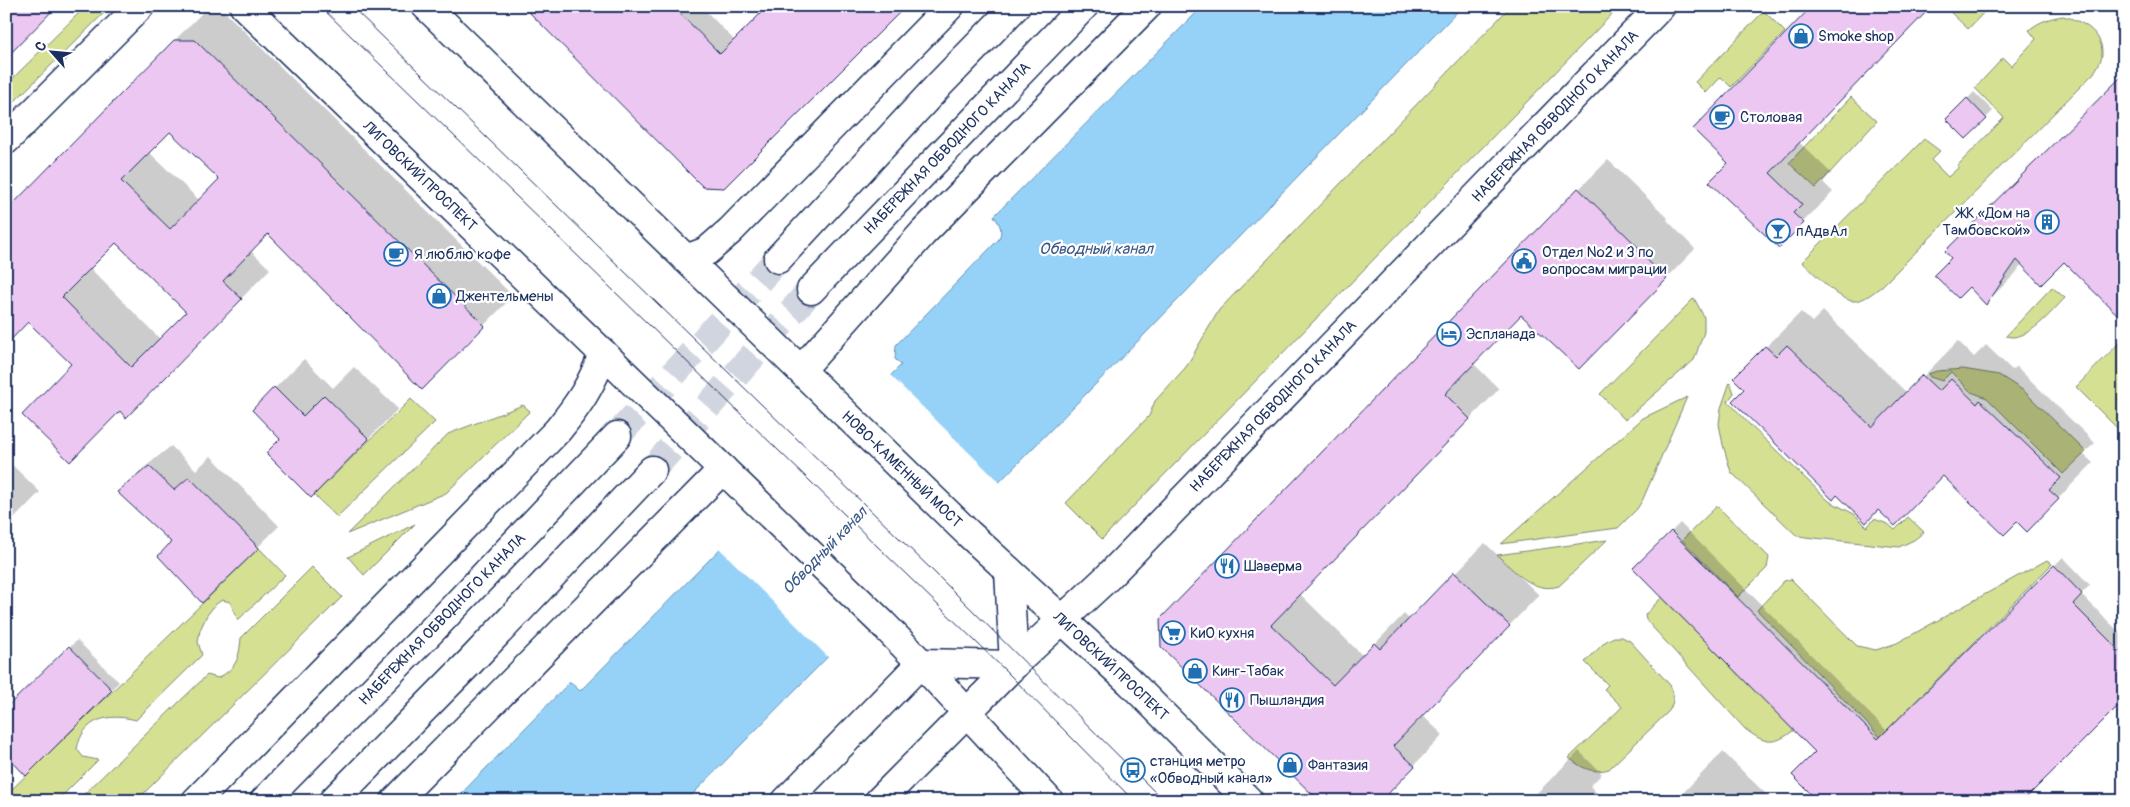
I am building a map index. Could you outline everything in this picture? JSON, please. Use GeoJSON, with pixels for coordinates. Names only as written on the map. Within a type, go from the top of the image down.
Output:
{"type":"FeatureCollection","features":[{"type":"Feature","properties":{"kind":"main road"},"geometry":{"type":"LineString","coordinates":[[6,140],[140,6]]}},
{"type":"Feature","properties":{"kind":"main road","name":"ЛИГОВСКИЙ ПРОСПЕКТ"},"geometry":{"type":"LineString","coordinates":[[244,6],[882,623],[921,663]]}},
{"type":"Feature","properties":{"kind":"main road"},"geometry":{"type":"LineString","coordinates":[[426,6],[801,370],[923,233],[1146,6]]}},
{"type":"Feature","properties":{"kind":"main road"},"geometry":{"type":"LineString","coordinates":[[686,259],[707,251],[730,232],[950,6]]}},
{"type":"Feature","properties":{"kind":"main road"},"geometry":{"type":"LineString","coordinates":[[778,259],[940,84],[1016,6]]}},
{"type":"Feature","properties":{"kind":"main road","name":"НАБЕРЕЖНАЯ ОБВОДНОГО КАНАЛА"},"geometry":{"type":"LineString","coordinates":[[811,290],[1084,6]]}},
{"type":"Feature","properties":{"kind":"main road","name":"НАБЕРЕЖНАЯ ОБВОДНОГО КАНАЛА"},"geometry":{"type":"LineString","coordinates":[[878,801],[1014,665],[1108,576],[1661,6]]}},
{"type":"Feature","properties":{"kind":"main road"},"geometry":{"type":"LineString","coordinates":[[196,801],[558,430],[582,400],[594,378],[603,353]]}},
{"type":"Feature","properties":{"kind":"main road","name":"НОВО-КАМЕННЫЙ МОСТ"},"geometry":{"type":"LineString","coordinates":[[801,370],[969,534]]}},
{"type":"Feature","properties":{"kind":"main road","name":"НАБЕРЕЖНАЯ ОБВОДНОГО КАНАЛА"},"geometry":{"type":"LineString","coordinates":[[264,801],[428,634],[617,436]]}},
{"type":"Feature","properties":{"kind":"main road"},"geometry":{"type":"LineString","coordinates":[[333,801],[471,661],[652,470]]}},
{"type":"Feature","properties":{"kind":"main road"},"geometry":{"type":"LineString","coordinates":[[395,801],[723,470]]}},
{"type":"Feature","properties":{"kind":"main road","name":"ЛИГОВСКИЙ ПРОСПЕКТ"},"geometry":{"type":"LineString","coordinates":[[969,534],[1130,682],[1249,801]]}},
{"type":"Feature","properties":{"kind":"main road"},"geometry":{"type":"LineString","coordinates":[[786,801],[921,663],[1014,665],[1009,571]]}},
{"type":"Feature","properties":{"kind":"main road"},"geometry":{"type":"LineString","coordinates":[[921,663],[1049,801]]}},
{"type":"Feature","properties":{"kind":"green space"},"geometry":{"type":"Polygon","coordinates":[[[86,6],[111,6],[14,102],[6,95],[6,85],[86,6]]]}},
{"type":"Feature","properties":{"kind":"green space"},"geometry":{"type":"Polygon","coordinates":[[[1511,6],[1620,6],[1102,539],[1066,503],[1149,416],[1155,401],[1186,367],[1219,310],[1511,6]]]}},
{"type":"Feature","properties":{"kind":"green space"},"geometry":{"type":"Polygon","coordinates":[[[1944,6],[1990,6],[1968,29],[1944,6]]]}},
{"type":"Feature","properties":{"kind":"green space"},"geometry":{"type":"Polygon","coordinates":[[[1764,11],[1785,32],[1731,87],[1721,77],[1706,93],[1695,82],[1764,11]]]}},
{"type":"Feature","properties":{"kind":"green space"},"geometry":{"type":"Polygon","coordinates":[[[2063,16],[2084,24],[2099,39],[2102,56],[2094,73],[1882,286],[1862,299],[1849,300],[1834,292],[1802,262],[1924,139],[1940,151],[1931,160],[1948,177],[1958,168],[1958,165],[2004,118],[1975,88],[2003,58],[2011,66],[2036,39],[2029,30],[2045,20],[2063,16]]]}},
{"type":"Feature","properties":{"kind":"green space"},"geometry":{"type":"Polygon","coordinates":[[[1851,97],[1877,121],[1816,188],[1789,163],[1851,97]]]}},
{"type":"Feature","properties":{"kind":"green space"},"geometry":{"type":"Polygon","coordinates":[[[2052,287],[2065,298],[2046,318],[2030,330],[2014,337],[2006,336],[2052,287]]]}},
{"type":"Feature","properties":{"kind":"green space"},"geometry":{"type":"Polygon","coordinates":[[[1694,298],[1704,317],[1704,332],[1694,360],[1625,420],[1600,394],[1694,298]]]}},
{"type":"Feature","properties":{"kind":"green space"},"geometry":{"type":"Polygon","coordinates":[[[2120,342],[2124,342],[2124,427],[2120,431],[2076,387],[2120,342]]]}},
{"type":"Feature","properties":{"kind":"green space"},"geometry":{"type":"Polygon","coordinates":[[[1963,369],[1999,375],[2024,391],[2086,452],[2063,474],[1987,398],[1971,392],[1951,372],[1942,381],[1930,377],[1928,374],[1937,371],[1963,369]]]}},
{"type":"Feature","properties":{"kind":"green space"},"geometry":{"type":"Polygon","coordinates":[[[1730,382],[1734,393],[1728,401],[1751,426],[1829,501],[1854,514],[1867,527],[1874,519],[1888,524],[1895,530],[1908,517],[1924,532],[1914,540],[1899,547],[1796,535],[1731,472],[1719,424],[1721,408],[1730,382]]]}},
{"type":"Feature","properties":{"kind":"green space"},"geometry":{"type":"Polygon","coordinates":[[[1687,397],[1643,499],[1637,509],[1618,528],[1501,544],[1643,418],[1687,397]]]}},
{"type":"Feature","properties":{"kind":"green space"},"geometry":{"type":"Polygon","coordinates":[[[411,399],[435,422],[337,517],[314,495],[411,399]]]}},
{"type":"Feature","properties":{"kind":"green space"},"geometry":{"type":"Polygon","coordinates":[[[523,405],[530,411],[446,493],[347,534],[448,434],[523,405]]]}},
{"type":"Feature","properties":{"kind":"green space"},"geometry":{"type":"Polygon","coordinates":[[[1717,506],[1769,557],[1767,568],[1738,597],[1682,540],[1717,506]]]}},
{"type":"Feature","properties":{"kind":"green space"},"geometry":{"type":"Polygon","coordinates":[[[415,524],[364,575],[348,557],[415,524]]]}},
{"type":"Feature","properties":{"kind":"green space"},"geometry":{"type":"Polygon","coordinates":[[[1607,540],[1559,586],[1550,588],[1541,587],[1525,580],[1497,555],[1607,540]]]}},
{"type":"Feature","properties":{"kind":"green space"},"geometry":{"type":"Polygon","coordinates":[[[259,548],[285,575],[238,620],[230,602],[222,600],[216,604],[207,615],[200,630],[198,642],[202,655],[136,720],[116,717],[99,720],[91,724],[85,730],[77,749],[83,757],[98,760],[57,801],[6,801],[6,795],[259,548]]]}},
{"type":"Feature","properties":{"kind":"green space"},"geometry":{"type":"Polygon","coordinates":[[[2047,560],[2052,564],[1880,737],[1757,610],[1784,581],[1791,579],[1857,646],[1876,650],[1897,643],[2047,560]]]}},
{"type":"Feature","properties":{"kind":"green space"},"geometry":{"type":"Polygon","coordinates":[[[312,567],[342,597],[136,801],[77,801],[207,675],[218,678],[229,670],[238,657],[241,638],[312,567]]]}},
{"type":"Feature","properties":{"kind":"green space"},"geometry":{"type":"Polygon","coordinates":[[[1662,597],[1794,730],[1781,739],[1770,741],[1758,738],[1745,729],[1646,620],[1645,615],[1662,597]]]}},
{"type":"Feature","properties":{"kind":"green space"},"geometry":{"type":"Polygon","coordinates":[[[1614,637],[1622,637],[1630,641],[1670,685],[1673,692],[1673,701],[1669,711],[1609,769],[1597,771],[1578,765],[1569,758],[1622,707],[1604,689],[1608,685],[1585,662],[1606,641],[1614,637]]]}},
{"type":"Feature","properties":{"kind":"water","name":"Обводный канал"},"geometry":{"type":"Polygon","coordinates":[[[1203,6],[1463,6],[1143,336],[686,801],[454,801],[570,682],[580,691],[901,365],[895,359],[896,345],[999,239],[1000,227],[994,216],[1203,6]]]}},
{"type":"Feature","properties":{"kind":"pier"},"geometry":{"type":"Polygon","coordinates":[[[889,374],[1001,484],[830,659],[718,547],[889,374]]]}},
{"type":"Feature","properties":{"kind":"building"},"geometry":{"type":"Polygon","coordinates":[[[6,6],[57,6],[6,58],[6,6]]]}},
{"type":"Feature","properties":{"kind":"building"},"geometry":{"type":"Polygon","coordinates":[[[523,6],[673,6],[720,54],[768,6],[906,6],[724,188],[703,187],[523,6]]]}},
{"type":"Feature","properties":{"kind":"building"},"geometry":{"type":"Polygon","coordinates":[[[1812,6],[1932,6],[1770,173],[1802,204],[1793,213],[1804,223],[1779,248],[1709,182],[1728,163],[1693,129],[1812,6]]]}},
{"type":"Feature","properties":{"kind":"building"},"geometry":{"type":"Polygon","coordinates":[[[174,40],[195,40],[485,326],[422,390],[268,234],[223,281],[242,299],[126,418],[120,411],[70,462],[22,415],[71,364],[28,322],[6,345],[6,211],[174,40]],[[170,132],[121,181],[170,229],[219,179],[170,132]],[[116,243],[62,297],[131,367],[186,312],[116,243]]]}},
{"type":"Feature","properties":{"kind":"building"},"geometry":{"type":"Polygon","coordinates":[[[2124,74],[2124,321],[2064,262],[2041,285],[2017,260],[1986,305],[1969,287],[1958,298],[1934,275],[1951,258],[1945,251],[2124,74]]]}},
{"type":"Feature","properties":{"kind":"building"},"geometry":{"type":"Polygon","coordinates":[[[1967,98],[1987,119],[1966,139],[1946,119],[1967,98]]]}},
{"type":"Feature","properties":{"kind":"building"},"geometry":{"type":"Polygon","coordinates":[[[1578,188],[1639,248],[1638,251],[1667,279],[1579,369],[1521,315],[1445,394],[1470,419],[1271,625],[1333,685],[1374,643],[1380,649],[1454,572],[1510,626],[1393,746],[1415,766],[1381,801],[1319,801],[1161,647],[1160,619],[1578,188]]]}},
{"type":"Feature","properties":{"kind":"building"},"geometry":{"type":"Polygon","coordinates":[[[1787,345],[1872,427],[1922,375],[1939,391],[1951,379],[1977,404],[1980,400],[2061,478],[2049,490],[2059,499],[2027,532],[2017,522],[2004,535],[1943,476],[1895,526],[1878,510],[1866,523],[1837,495],[1833,500],[1732,401],[1744,389],[1733,378],[1765,346],[1776,356],[1787,345]]]}},
{"type":"Feature","properties":{"kind":"building"},"geometry":{"type":"Polygon","coordinates":[[[274,387],[303,416],[324,395],[369,439],[311,498],[266,453],[280,439],[252,410],[274,387]]]}},
{"type":"Feature","properties":{"kind":"building"},"geometry":{"type":"Polygon","coordinates":[[[149,466],[174,490],[189,477],[259,548],[202,603],[158,556],[171,542],[117,492],[149,466]]]}},
{"type":"Feature","properties":{"kind":"building"},"geometry":{"type":"Polygon","coordinates":[[[1671,531],[1878,739],[2054,565],[2082,594],[2073,604],[2124,655],[2124,700],[2023,801],[1818,801],[1792,775],[1815,752],[1633,568],[1671,531]]]}},
{"type":"Feature","properties":{"kind":"building"},"geometry":{"type":"Polygon","coordinates":[[[69,646],[112,690],[26,776],[6,755],[6,708],[69,646]]]}},
{"type":"Feature","properties":{"kind":"tunnel"},"geometry":{"type":"LineString","coordinates":[[617,436],[778,259]]}},
{"type":"Feature","properties":{"kind":"tunnel"},"geometry":{"type":"LineString","coordinates":[[652,470],[811,290]]}},
{"type":"Feature","properties":{"kind":"tram line"},"geometry":{"type":"LineString","coordinates":[[320,6],[1007,672],[1134,801]]}},
{"type":"Feature","properties":{"kind":"tram line"},"geometry":{"type":"LineString","coordinates":[[351,6],[933,571],[1164,801]]}},
{"type":"Feature","properties":{"kind":"place","name":"Smoke shop"},"geometry":{"type":"Point","coordinates":[1801,36]}},
{"type":"Feature","properties":{"kind":"place","name":"Столовая"},"geometry":{"type":"Point","coordinates":[1722,117]}},
{"type":"Feature","properties":{"kind":"place","name":"ЖК «Дом на Тамбовской»"},"geometry":{"type":"Point","coordinates":[2047,222]}},
{"type":"Feature","properties":{"kind":"place","name":"пАдвАл"},"geometry":{"type":"Point","coordinates":[1778,231]}},
{"type":"Feature","properties":{"kind":"place","name":"Я люблю кофе"},"geometry":{"type":"Point","coordinates":[396,254]}},
{"type":"Feature","properties":{"kind":"place","name":"Отдел №2 и 3 по вопросам миграции"},"geometry":{"type":"Point","coordinates":[1524,261]}},
{"type":"Feature","properties":{"kind":"place","name":"Джентельмены"},"geometry":{"type":"Point","coordinates":[439,296]}},
{"type":"Feature","properties":{"kind":"place","name":"Эспланада"},"geometry":{"type":"Point","coordinates":[1449,334]}},
{"type":"Feature","properties":{"kind":"place","name":"Шаверма"},"geometry":{"type":"Point","coordinates":[1227,566]}},
{"type":"Feature","properties":{"kind":"place","name":"КиО кухня"},"geometry":{"type":"Point","coordinates":[1173,633]}},
{"type":"Feature","properties":{"kind":"place","name":"Кинг-Табак"},"geometry":{"type":"Point","coordinates":[1195,671]}},
{"type":"Feature","properties":{"kind":"place","name":"Пышландия"},"geometry":{"type":"Point","coordinates":[1232,700]}},
{"type":"Feature","properties":{"kind":"place","name":"Фантазия"},"geometry":{"type":"Point","coordinates":[1290,765]}},
{"type":"Feature","properties":{"kind":"place","name":"станция метро «Обводный канал»"},"geometry":{"type":"Point","coordinates":[1133,770]}}]}
